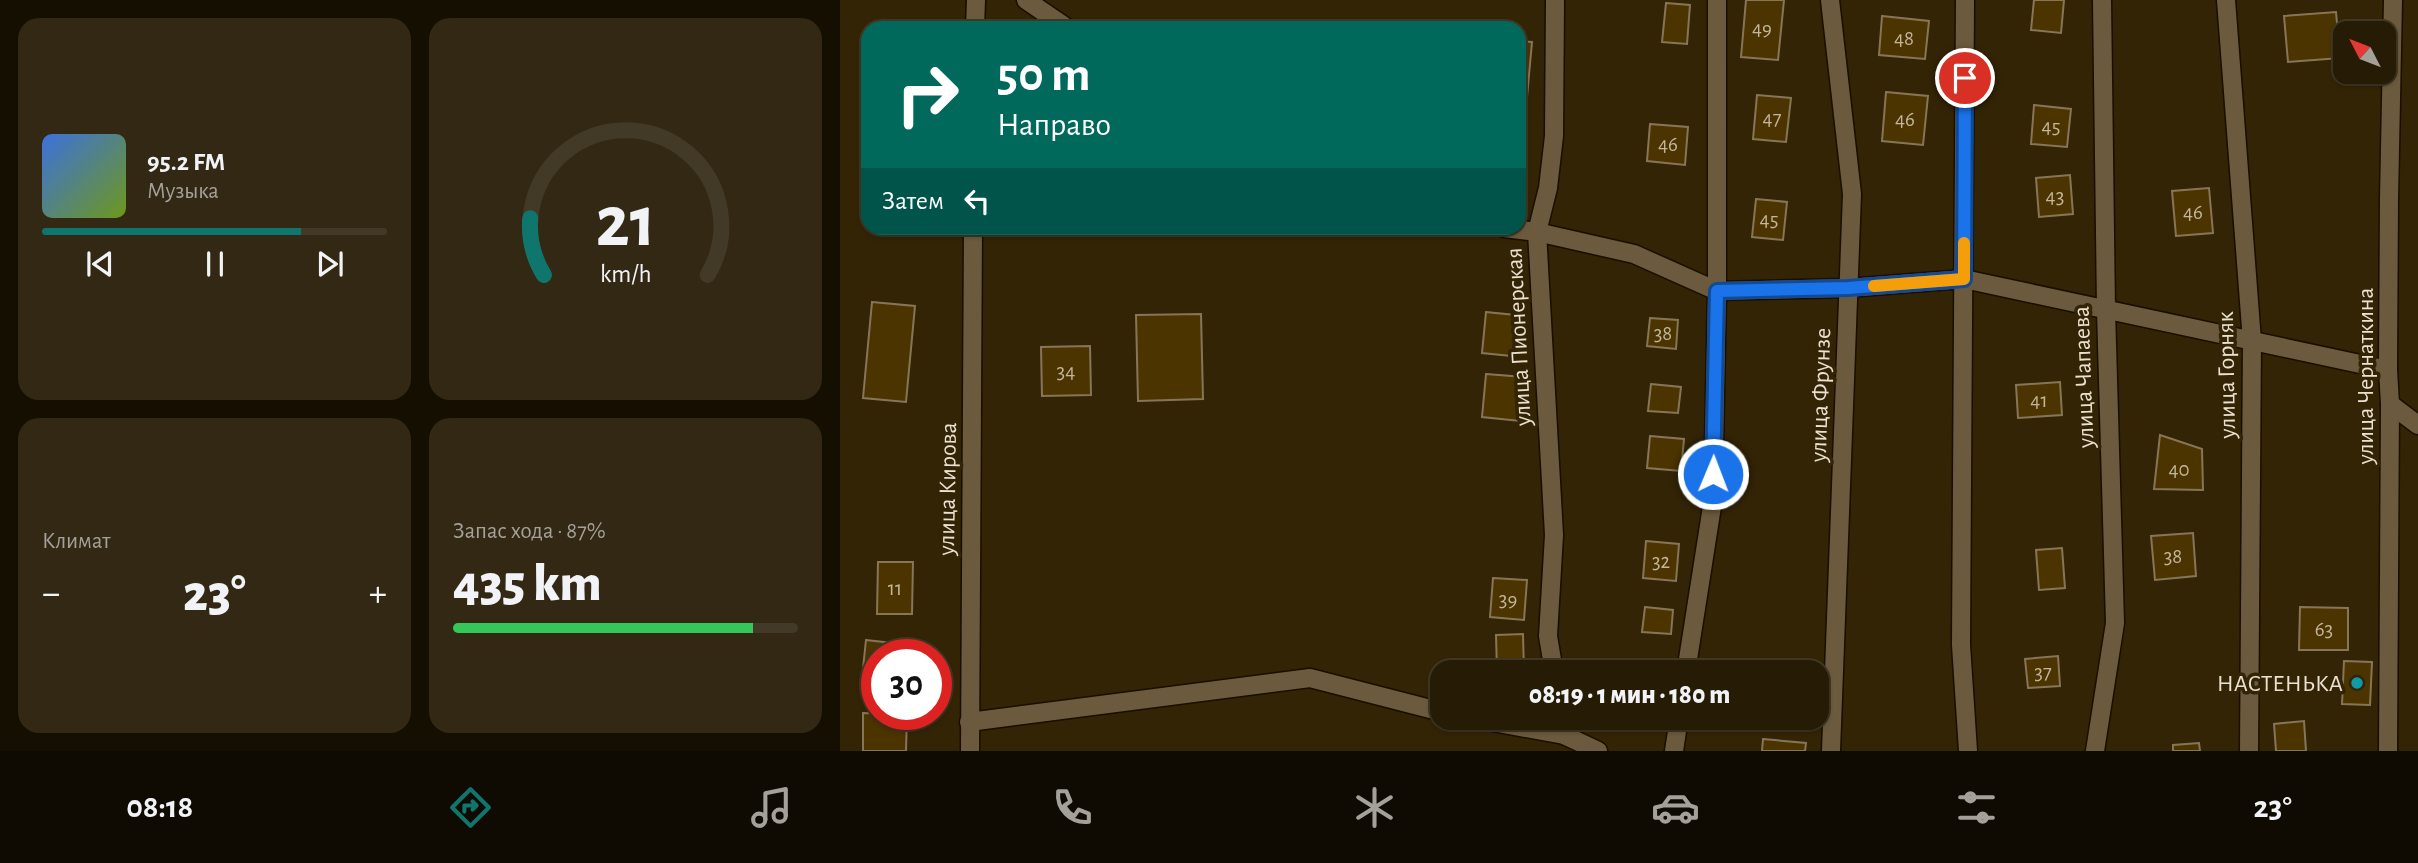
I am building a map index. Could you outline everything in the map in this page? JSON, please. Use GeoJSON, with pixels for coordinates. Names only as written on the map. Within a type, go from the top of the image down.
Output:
{"type":"FeatureCollection","features":[{"type":"Feature","properties":{"kind":"street"},"geometry":{"type":"LineString","coordinates":[[975,21],[976,0]]}},
{"type":"Feature","properties":{"kind":"street"},"geometry":{"type":"LineString","coordinates":[[1026,0],[1058,21]]}},
{"type":"Feature","properties":{"kind":"street","name":"улица Пионерская"},"geometry":{"type":"LineString","coordinates":[[1552,660],[1548,636],[1554,535],[1537,232],[1548,188],[1554,136],[1555,0]]}},
{"type":"Feature","properties":{"kind":"street"},"geometry":{"type":"LineString","coordinates":[[1688,660],[1713,500],[1717,291],[1717,0]]}},
{"type":"Feature","properties":{"kind":"street","name":"улица Фрунзе"},"geometry":{"type":"LineString","coordinates":[[1830,0],[1852,194],[1831,751]]}},
{"type":"Feature","properties":{"kind":"street"},"geometry":{"type":"LineString","coordinates":[[1965,0],[1961,645],[1968,751]]}},
{"type":"Feature","properties":{"kind":"street","name":"улица Чапаева"},"geometry":{"type":"LineString","coordinates":[[2095,751],[2115,622],[2106,310],[2102,0]]}},
{"type":"Feature","properties":{"kind":"street","name":"улица Горняк"},"geometry":{"type":"LineString","coordinates":[[2226,0],[2252,341],[2249,751]]}},
{"type":"Feature","properties":{"kind":"street","name":"улица Чернаткина"},"geometry":{"type":"LineString","coordinates":[[2388,751],[2388,370],[2393,0]]}},
{"type":"Feature","properties":{"kind":"street"},"geometry":{"type":"LineString","coordinates":[[1526,231],[1634,254],[1717,291],[1848,288],[1964,279],[2388,370]]}},
{"type":"Feature","properties":{"kind":"street","name":"улица Кирова"},"geometry":{"type":"LineString","coordinates":[[970,751],[974,235]]}},
{"type":"Feature","properties":{"kind":"street"},"geometry":{"type":"LineString","coordinates":[[2390,404],[2418,425]]}},
{"type":"Feature","properties":{"kind":"street"},"geometry":{"type":"LineString","coordinates":[[969,722],[1310,678],[1430,709]]}},
{"type":"Feature","properties":{"kind":"street"},"geometry":{"type":"LineString","coordinates":[[1568,730],[1598,751]]}},
{"type":"Feature","properties":{"kind":"street"},"geometry":{"type":"LineString","coordinates":[[1674,751],[1677,730]]}},
{"type":"Feature","properties":{"kind":"building"},"geometry":{"type":"Polygon","coordinates":[[[1746,0],[1784,0],[1778,60],[1741,57],[1746,0]]]}},
{"type":"Feature","properties":{"kind":"building"},"geometry":{"type":"Polygon","coordinates":[[[2034,0],[2064,0],[2061,33],[2031,30],[2034,0]]]}},
{"type":"Feature","properties":{"kind":"building"},"geometry":{"type":"Polygon","coordinates":[[[1666,3],[1690,5],[1687,44],[1662,42],[1666,3]]]}},
{"type":"Feature","properties":{"kind":"building"},"geometry":{"type":"Polygon","coordinates":[[[2336,12],[2337,21],[2333,21],[2333,59],[2288,62],[2284,16],[2336,12]]]}},
{"type":"Feature","properties":{"kind":"building"},"geometry":{"type":"Polygon","coordinates":[[[1882,16],[1929,21],[1925,59],[1879,55],[1882,16]]]}},
{"type":"Feature","properties":{"kind":"building"},"geometry":{"type":"Polygon","coordinates":[[[1526,42],[1532,42],[1526,97],[1526,42]]]}},
{"type":"Feature","properties":{"kind":"building"},"geometry":{"type":"Polygon","coordinates":[[[1886,92],[1928,96],[1923,145],[1882,141],[1886,92]]]}},
{"type":"Feature","properties":{"kind":"building"},"geometry":{"type":"Polygon","coordinates":[[[1757,95],[1791,98],[1786,142],[1753,139],[1757,95]]]}},
{"type":"Feature","properties":{"kind":"building"},"geometry":{"type":"Polygon","coordinates":[[[2034,105],[2071,109],[2067,147],[2031,144],[2034,105]]]}},
{"type":"Feature","properties":{"kind":"building"},"geometry":{"type":"Polygon","coordinates":[[[1650,124],[1688,127],[1685,165],[1647,161],[1650,124]]]}},
{"type":"Feature","properties":{"kind":"building"},"geometry":{"type":"Polygon","coordinates":[[[2070,175],[2073,214],[2039,217],[2036,178],[2070,175]]]}},
{"type":"Feature","properties":{"kind":"building"},"geometry":{"type":"Polygon","coordinates":[[[2209,188],[2213,233],[2176,236],[2172,191],[2209,188]]]}},
{"type":"Feature","properties":{"kind":"building"},"geometry":{"type":"Polygon","coordinates":[[[1756,199],[1787,202],[1783,240],[1752,237],[1756,199]]]}},
{"type":"Feature","properties":{"kind":"building"},"geometry":{"type":"Polygon","coordinates":[[[872,302],[915,306],[906,402],[863,398],[872,302]]]}},
{"type":"Feature","properties":{"kind":"building"},"geometry":{"type":"Polygon","coordinates":[[[1486,312],[1525,316],[1521,357],[1482,353],[1486,312]]]}},
{"type":"Feature","properties":{"kind":"building"},"geometry":{"type":"Polygon","coordinates":[[[1201,314],[1203,399],[1138,401],[1136,315],[1201,314]]]}},
{"type":"Feature","properties":{"kind":"building"},"geometry":{"type":"Polygon","coordinates":[[[1650,318],[1678,320],[1676,349],[1647,346],[1650,318]]]}},
{"type":"Feature","properties":{"kind":"building"},"geometry":{"type":"Polygon","coordinates":[[[1090,346],[1091,395],[1042,396],[1041,347],[1090,346]]]}},
{"type":"Feature","properties":{"kind":"building"},"geometry":{"type":"Polygon","coordinates":[[[1486,374],[1524,377],[1520,421],[1482,417],[1486,374]]]}},
{"type":"Feature","properties":{"kind":"building"},"geometry":{"type":"Polygon","coordinates":[[[2060,382],[2062,415],[2018,418],[2016,385],[2060,382]]]}},
{"type":"Feature","properties":{"kind":"building"},"geometry":{"type":"Polygon","coordinates":[[[1651,384],[1681,387],[1678,413],[1648,411],[1651,384]]]}},
{"type":"Feature","properties":{"kind":"building"},"geometry":{"type":"Polygon","coordinates":[[[2160,435],[2202,449],[2203,490],[2154,489],[2160,435]]]}},
{"type":"Feature","properties":{"kind":"building"},"geometry":{"type":"Polygon","coordinates":[[[1650,436],[1684,439],[1681,471],[1647,468],[1650,436]]]}},
{"type":"Feature","properties":{"kind":"building"},"geometry":{"type":"Polygon","coordinates":[[[2193,533],[2196,576],[2155,580],[2151,536],[2193,533]]]}},
{"type":"Feature","properties":{"kind":"building"},"geometry":{"type":"Polygon","coordinates":[[[1646,541],[1679,544],[1676,581],[1643,578],[1646,541]]]}},
{"type":"Feature","properties":{"kind":"building"},"geometry":{"type":"Polygon","coordinates":[[[2062,548],[2065,588],[2039,590],[2036,550],[2062,548]]]}},
{"type":"Feature","properties":{"kind":"building"},"geometry":{"type":"Polygon","coordinates":[[[878,562],[913,562],[912,614],[877,614],[878,562]]]}},
{"type":"Feature","properties":{"kind":"building"},"geometry":{"type":"Polygon","coordinates":[[[1493,578],[1527,580],[1524,620],[1490,617],[1493,578]]]}},
{"type":"Feature","properties":{"kind":"building"},"geometry":{"type":"Polygon","coordinates":[[[1645,607],[1673,610],[1671,634],[1642,632],[1645,607]]]}},
{"type":"Feature","properties":{"kind":"building"},"geometry":{"type":"Polygon","coordinates":[[[2300,607],[2348,608],[2348,650],[2299,650],[2300,607]]]}},
{"type":"Feature","properties":{"kind":"building"},"geometry":{"type":"Polygon","coordinates":[[[1523,634],[1524,660],[1497,660],[1496,635],[1523,634]]]}},
{"type":"Feature","properties":{"kind":"building"},"geometry":{"type":"Polygon","coordinates":[[[2058,656],[2060,686],[2028,688],[2025,659],[2058,656]]]}},
{"type":"Feature","properties":{"kind":"building","name":"НАСТЕНЬКА"},"geometry":{"type":"Polygon","coordinates":[[[2344,661],[2372,662],[2370,705],[2342,704],[2344,661]]]}},
{"type":"Feature","properties":{"kind":"building"},"geometry":{"type":"Polygon","coordinates":[[[2304,721],[2306,751],[2276,751],[2274,724],[2304,721]]]}},
{"type":"Feature","properties":{"kind":"building"},"geometry":{"type":"Polygon","coordinates":[[[863,730],[907,730],[906,751],[863,751],[863,730]]]}},
{"type":"Feature","properties":{"kind":"building"},"geometry":{"type":"Polygon","coordinates":[[[1763,739],[1806,743],[1805,751],[1762,751],[1763,739]]]}},
{"type":"Feature","properties":{"kind":"building"},"geometry":{"type":"Polygon","coordinates":[[[2199,743],[2200,751],[2173,751],[2173,745],[2199,743]]]}},
{"type":"Feature","properties":{"kind":"slow traffic"},"geometry":{"type":"LineString","coordinates":[[1874,286],[1964,279],[1964,243]]}},
{"type":"Feature","properties":{"kind":"place","name":"НАСТЕНЬКА"},"geometry":{"type":"Point","coordinates":[2357,683]}},
{"type":"Feature","properties":{"kind":"route"},"geometry":{"type":"LineString","coordinates":[[1713,474],[1717,291],[1848,288],[1964,279],[1965,78]]}}]}
